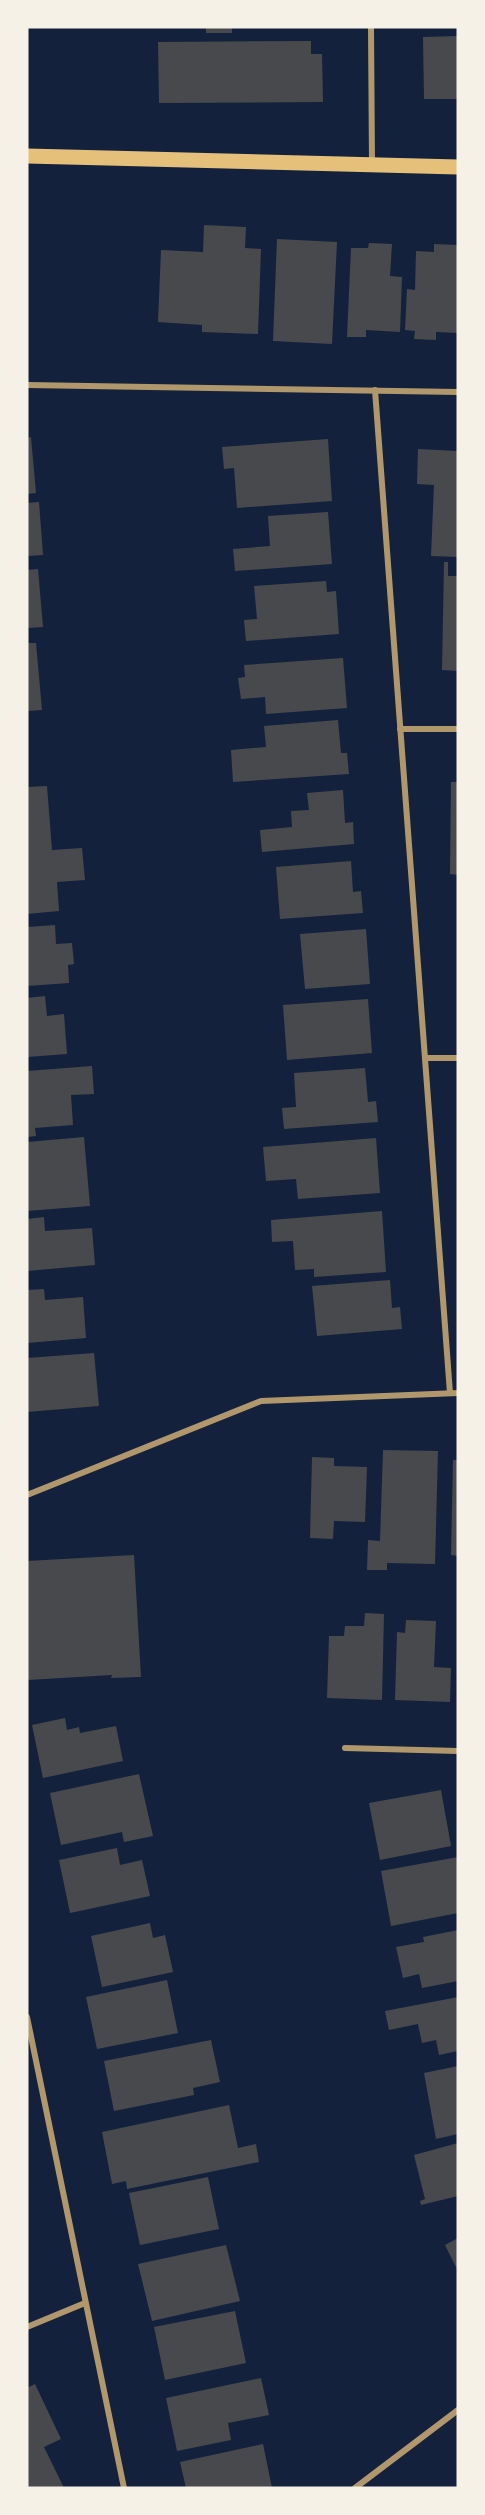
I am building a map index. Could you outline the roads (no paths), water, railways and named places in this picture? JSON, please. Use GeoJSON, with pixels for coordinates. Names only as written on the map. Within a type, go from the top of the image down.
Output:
{"type":"FeatureCollection","features":[{"type":"Feature","properties":{"kind":"main road"},"geometry":{"type":"LineString","coordinates":[[27,156],[458,167]]}},
{"type":"Feature","properties":{"kind":"street"},"geometry":{"type":"LineString","coordinates":[[371,27],[372,165]]}},
{"type":"Feature","properties":{"kind":"street"},"geometry":{"type":"LineString","coordinates":[[27,385],[458,392]]}},
{"type":"Feature","properties":{"kind":"street"},"geometry":{"type":"LineString","coordinates":[[375,390],[450,1393]]}},
{"type":"Feature","properties":{"kind":"street"},"geometry":{"type":"LineString","coordinates":[[400,729],[458,729]]}},
{"type":"Feature","properties":{"kind":"street"},"geometry":{"type":"LineString","coordinates":[[425,1058],[458,1059]]}},
{"type":"Feature","properties":{"kind":"street"},"geometry":{"type":"LineString","coordinates":[[27,1495],[261,1401],[458,1393]]}},
{"type":"Feature","properties":{"kind":"street"},"geometry":{"type":"LineString","coordinates":[[345,1748],[458,1751]]}},
{"type":"Feature","properties":{"kind":"street"},"geometry":{"type":"LineString","coordinates":[[27,2017],[124,2488]]}},
{"type":"Feature","properties":{"kind":"street"},"geometry":{"type":"LineString","coordinates":[[27,2327],[85,2302]]}},
{"type":"Feature","properties":{"kind":"street"},"geometry":{"type":"LineString","coordinates":[[354,2488],[458,2410]]}}]}
